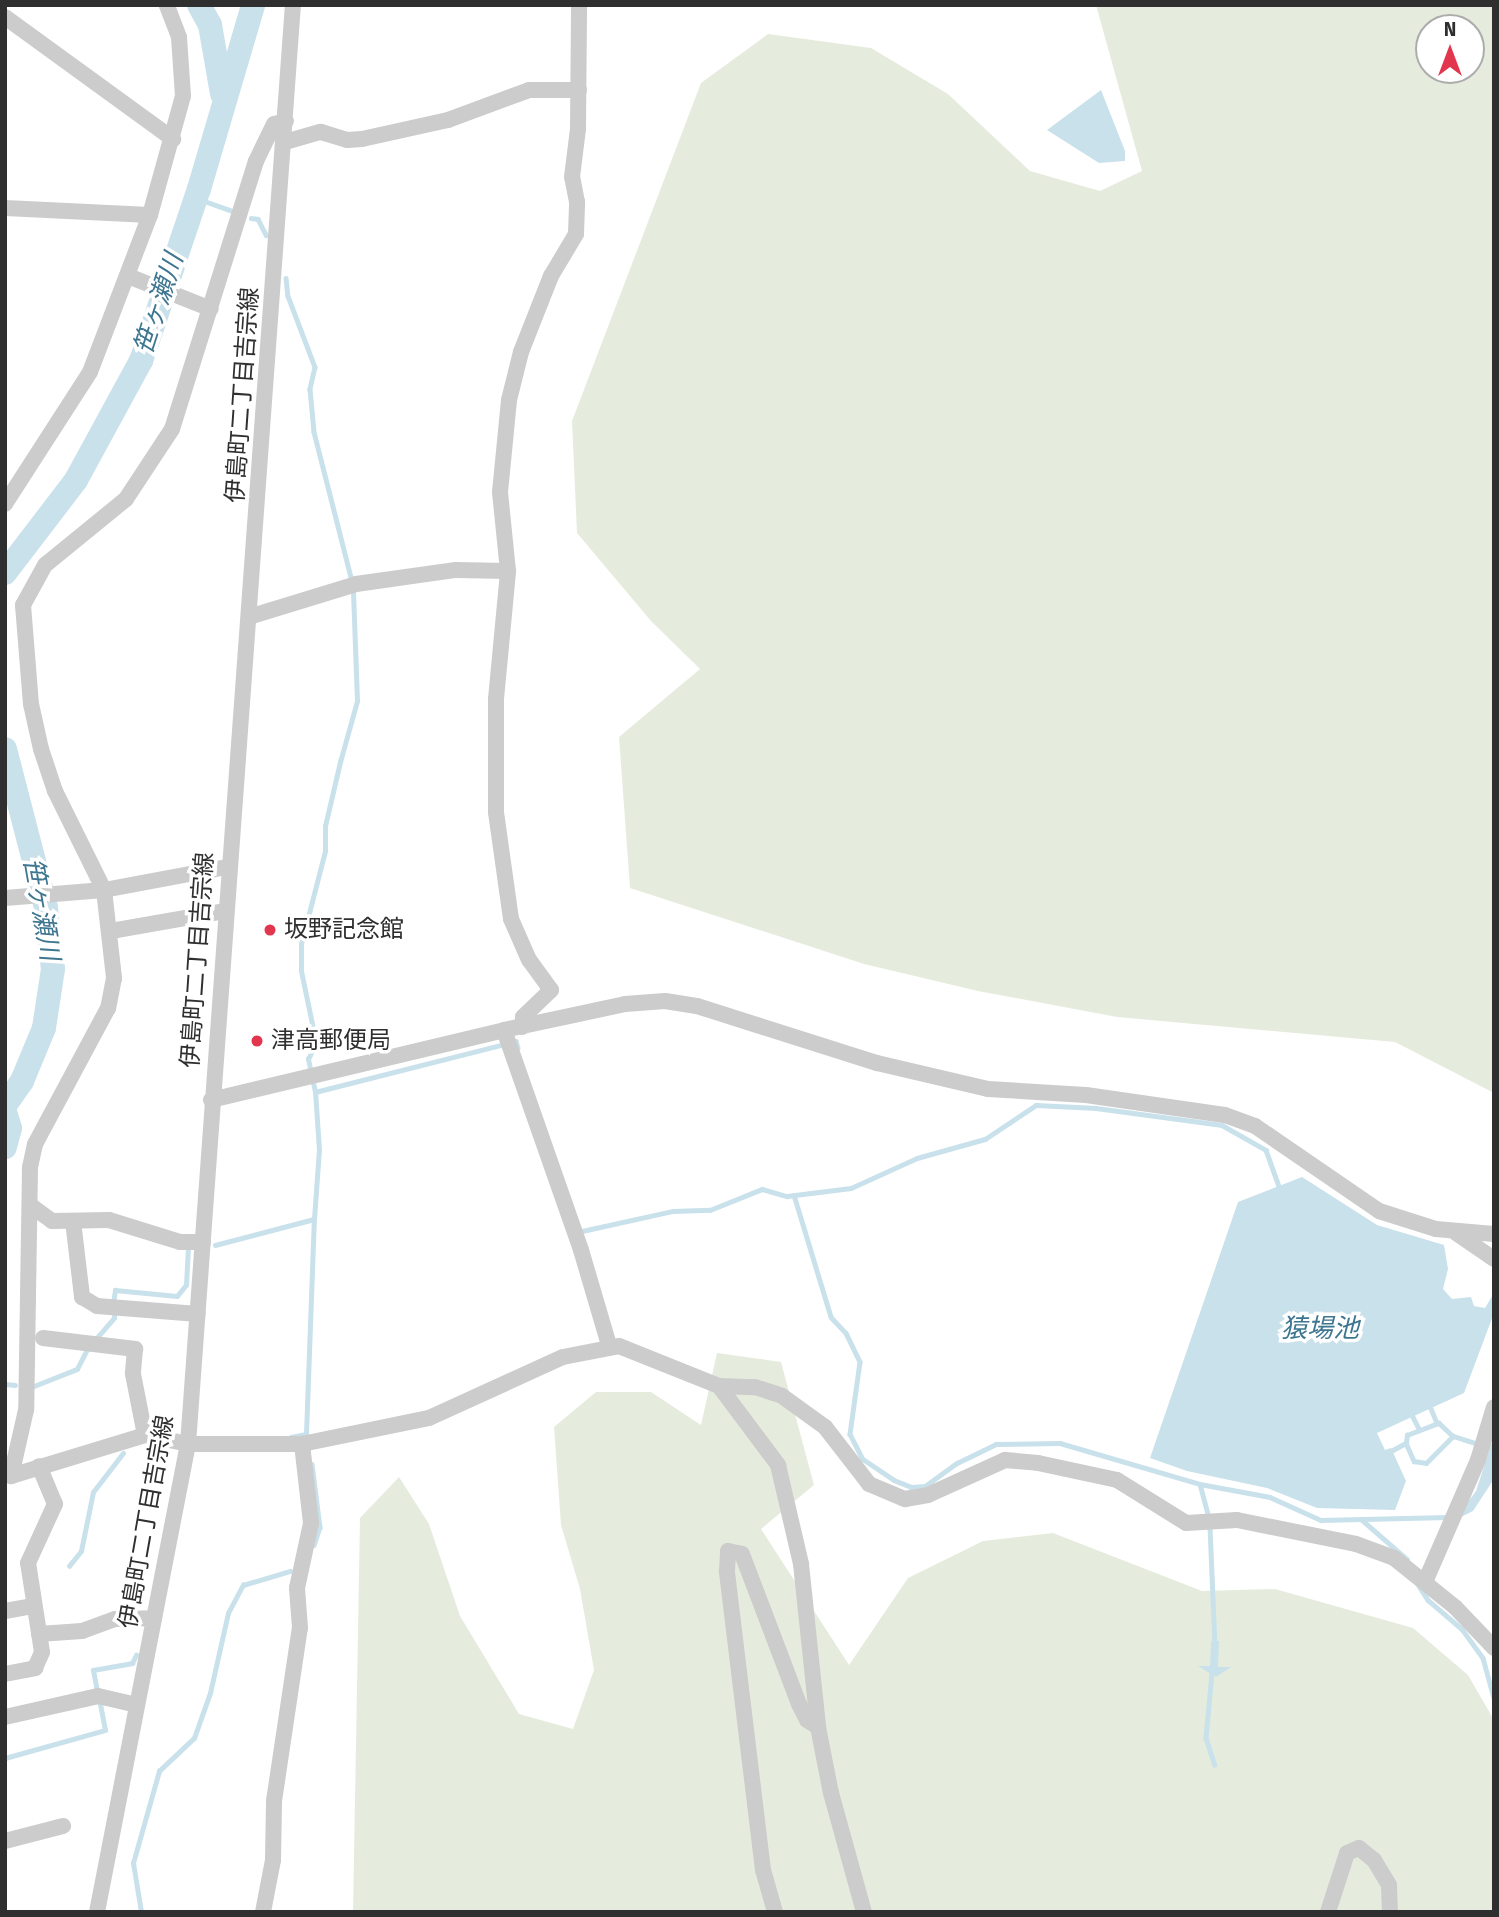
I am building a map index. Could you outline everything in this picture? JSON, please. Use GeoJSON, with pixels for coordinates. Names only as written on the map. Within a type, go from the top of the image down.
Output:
{"type":"FeatureCollection","features":[{"type":"Feature","properties":{"kind":"street"},"geometry":{"type":"LineString","coordinates":[[5,504],[57,430],[90,372],[132,278],[183,96],[184,65],[167,5]]}},
{"type":"Feature","properties":{"kind":"street","name":"伊島町二丁目吉宗線"},"geometry":{"type":"LineString","coordinates":[[97,1912],[188,1444],[227,867],[249,617],[293,5]]}},
{"type":"Feature","properties":{"kind":"street"},"geometry":{"type":"LineString","coordinates":[[522,1027],[523,1017],[551,990],[529,960],[511,919],[496,811],[495,710],[508,571],[500,492],[509,400],[521,352],[551,276],[576,234],[577,202],[572,177],[579,90],[579,5]]}},
{"type":"Feature","properties":{"kind":"street"},"geometry":{"type":"LineString","coordinates":[[5,16],[173,139]]}},
{"type":"Feature","properties":{"kind":"street"},"geometry":{"type":"LineString","coordinates":[[285,142],[321,132],[347,140],[362,139],[449,120],[529,90],[579,90]]}},
{"type":"Feature","properties":{"kind":"street"},"geometry":{"type":"LineString","coordinates":[[286,121],[274,124],[256,161],[211,309],[190,364],[184,400],[152,463],[126,499],[45,565],[23,606],[31,704],[41,749],[55,791],[104,890],[111,931],[114,978],[108,1009],[35,1144],[30,1205],[26,1410],[11,1476],[145,1435],[188,1444],[302,1444],[429,1418],[564,1357],[609,1345],[719,1386],[755,1387],[782,1396],[825,1427],[869,1484],[905,1499],[928,1495],[1005,1460],[1038,1463],[1117,1480],[1186,1522],[1237,1520],[1356,1545],[1394,1558],[1419,1577],[1494,1647]]}},
{"type":"Feature","properties":{"kind":"street"},"geometry":{"type":"LineString","coordinates":[[5,208],[150,215]]}},
{"type":"Feature","properties":{"kind":"street"},"geometry":{"type":"LineString","coordinates":[[132,278],[211,309]]}},
{"type":"Feature","properties":{"kind":"street"},"geometry":{"type":"LineString","coordinates":[[249,617],[353,585],[456,570],[508,571]]}},
{"type":"Feature","properties":{"kind":"street"},"geometry":{"type":"LineString","coordinates":[[5,898],[104,890],[227,867]]}},
{"type":"Feature","properties":{"kind":"street"},"geometry":{"type":"LineString","coordinates":[[111,931],[224,911]]}},
{"type":"Feature","properties":{"kind":"street"},"geometry":{"type":"LineString","coordinates":[[211,1100],[311,1077],[507,1039],[522,1027],[625,1004],[680,1003],[877,1063],[988,1088],[1109,1098],[1225,1115],[1255,1126],[1379,1211],[1455,1232],[1494,1234]]}},
{"type":"Feature","properties":{"kind":"street"},"geometry":{"type":"LineString","coordinates":[[507,1039],[581,1250],[609,1345]]}},
{"type":"Feature","properties":{"kind":"street"},"geometry":{"type":"LineString","coordinates":[[30,1205],[52,1221],[129,1223],[180,1242],[203,1242]]}},
{"type":"Feature","properties":{"kind":"street"},"geometry":{"type":"LineString","coordinates":[[72,1221],[82,1297],[113,1308],[198,1314]]}},
{"type":"Feature","properties":{"kind":"street"},"geometry":{"type":"LineString","coordinates":[[1455,1232],[1494,1259]]}},
{"type":"Feature","properties":{"kind":"street"},"geometry":{"type":"LineString","coordinates":[[43,1338],[135,1349],[134,1374],[145,1435]]}},
{"type":"Feature","properties":{"kind":"street"},"geometry":{"type":"LineString","coordinates":[[719,1386],[778,1465],[800,1564],[818,1727],[834,1806],[864,1912]]}},
{"type":"Feature","properties":{"kind":"street"},"geometry":{"type":"LineString","coordinates":[[1419,1577],[1483,1446],[1494,1407]]}},
{"type":"Feature","properties":{"kind":"street"},"geometry":{"type":"LineString","coordinates":[[264,1912],[273,1860],[274,1801],[300,1628],[297,1588],[311,1523],[302,1444]]}},
{"type":"Feature","properties":{"kind":"street"},"geometry":{"type":"LineString","coordinates":[[5,1674],[36,1668],[42,1652],[27,1563],[55,1504],[39,1466]]}},
{"type":"Feature","properties":{"kind":"street"},"geometry":{"type":"LineString","coordinates":[[775,1912],[763,1870],[727,1571],[729,1551],[742,1554],[799,1704],[807,1720],[818,1727]]}},
{"type":"Feature","properties":{"kind":"street"},"geometry":{"type":"LineString","coordinates":[[5,1611],[34,1606]]}},
{"type":"Feature","properties":{"kind":"street"},"geometry":{"type":"LineString","coordinates":[[39,1634],[82,1631],[115,1619],[154,1618]]}},
{"type":"Feature","properties":{"kind":"street"},"geometry":{"type":"LineString","coordinates":[[5,1717],[98,1696],[137,1705]]}},
{"type":"Feature","properties":{"kind":"street"},"geometry":{"type":"LineString","coordinates":[[5,1841],[63,1826]]}},
{"type":"Feature","properties":{"kind":"street"},"geometry":{"type":"LineString","coordinates":[[1328,1912],[1347,1853],[1359,1848],[1374,1860],[1389,1885],[1390,1912]]}},
{"type":"Feature","properties":{"kind":"green space"},"geometry":{"type":"Polygon","coordinates":[[[1096,5],[1494,5],[1494,1093],[1395,1042],[1117,1017],[978,991],[864,964],[630,888],[619,737],[700,669],[651,621],[577,533],[572,421],[701,83],[768,34],[871,48],[948,94],[1030,171],[1100,191],[1142,171],[1096,5]]]}},
{"type":"Feature","properties":{"kind":"green space"},"geometry":{"type":"Polygon","coordinates":[[[717,1353],[781,1362],[814,1485],[761,1529],[849,1665],[908,1578],[983,1541],[1053,1533],[1202,1591],[1275,1589],[1413,1628],[1468,1675],[1494,1720],[1494,1912],[353,1912],[360,1518],[399,1477],[429,1524],[460,1616],[519,1714],[573,1729],[594,1670],[580,1589],[561,1525],[554,1427],[596,1392],[651,1392],[701,1425],[717,1353]]]}},
{"type":"Feature","properties":{"kind":"water"},"geometry":{"type":"Polygon","coordinates":[[[1101,90],[1125,151],[1125,161],[1099,163],[1047,130],[1101,90]]]}},
{"type":"Feature","properties":{"kind":"water","name":"猿場池"},"geometry":{"type":"Polygon","coordinates":[[[1302,1177],[1377,1225],[1444,1245],[1448,1269],[1443,1289],[1452,1299],[1471,1297],[1474,1306],[1485,1308],[1494,1293],[1494,1313],[1464,1393],[1377,1433],[1385,1450],[1391,1448],[1406,1481],[1395,1510],[1317,1508],[1267,1488],[1187,1471],[1150,1458],[1238,1202],[1302,1177]]]}},
{"type":"Feature","properties":{"kind":"water"},"geometry":{"type":"Polygon","coordinates":[[[1494,1436],[1494,1479],[1473,1511],[1455,1520],[1476,1491],[1494,1436]]]}},
{"type":"Feature","properties":{"kind":"water"},"geometry":{"type":"Polygon","coordinates":[[[1211,1641],[1219,1641],[1218,1667],[1231,1667],[1216,1677],[1198,1666],[1210,1666],[1211,1641]]]}},
{"type":"Feature","properties":{"kind":"waterway","name":"笹ヶ瀬川"},"geometry":{"type":"LineString","coordinates":[[199,5],[210,25],[222,94]]}},
{"type":"Feature","properties":{"kind":"waterway","name":"笹ヶ瀬川"},"geometry":{"type":"LineString","coordinates":[[5,573],[76,480],[141,361],[199,189],[253,5]]}},
{"type":"Feature","properties":{"kind":"waterway"},"geometry":{"type":"LineString","coordinates":[[196,198],[235,212]]}},
{"type":"Feature","properties":{"kind":"waterway"},"geometry":{"type":"LineString","coordinates":[[251,218],[258,219],[266,235]]}},
{"type":"Feature","properties":{"kind":"waterway"},"geometry":{"type":"LineString","coordinates":[[286,278],[288,296],[315,367],[310,389],[314,432],[352,581]]}},
{"type":"Feature","properties":{"kind":"waterway"},"geometry":{"type":"LineString","coordinates":[[315,1092],[308,1059],[316,1043],[301,971],[301,944],[325,851],[325,826],[357,701],[353,590]]}},
{"type":"Feature","properties":{"kind":"waterway","name":"笹ヶ瀬川"},"geometry":{"type":"LineString","coordinates":[[5,749],[46,908],[53,969],[44,1028],[22,1081],[5,1105]]}},
{"type":"Feature","properties":{"kind":"waterway"},"geometry":{"type":"LineString","coordinates":[[215,1245],[314,1219],[319,1150],[315,1092],[516,1041],[518,1048]]}},
{"type":"Feature","properties":{"kind":"waterway"},"geometry":{"type":"LineString","coordinates":[[582,1231],[673,1211],[710,1210],[762,1189],[787,1196],[851,1188],[917,1158],[985,1139],[1036,1105],[1096,1108],[1222,1125],[1266,1150],[1280,1189]]}},
{"type":"Feature","properties":{"kind":"waterway","name":"笹ヶ瀬川"},"geometry":{"type":"LineString","coordinates":[[5,1112],[10,1128],[5,1147]]}},
{"type":"Feature","properties":{"kind":"waterway"},"geometry":{"type":"LineString","coordinates":[[794,1195],[831,1317],[846,1333],[860,1362],[850,1434],[863,1459],[894,1480],[911,1487],[925,1486],[957,1463],[996,1444],[1060,1443],[1200,1484],[1270,1497],[1321,1520],[1448,1517]]}},
{"type":"Feature","properties":{"kind":"waterway"},"geometry":{"type":"LineString","coordinates":[[291,1437],[306,1434],[314,1219]]}},
{"type":"Feature","properties":{"kind":"waterway"},"geometry":{"type":"LineString","coordinates":[[113,1303],[115,1290],[177,1296],[186,1285],[188,1248],[192,1248]]}},
{"type":"Feature","properties":{"kind":"waterway"},"geometry":{"type":"LineString","coordinates":[[94,1341],[114,1318],[114,1312]]}},
{"type":"Feature","properties":{"kind":"waterway"},"geometry":{"type":"LineString","coordinates":[[34,1386],[77,1369],[88,1347]]}},
{"type":"Feature","properties":{"kind":"waterway"},"geometry":{"type":"LineString","coordinates":[[5,1384],[15,1385]]}},
{"type":"Feature","properties":{"kind":"waterway"},"geometry":{"type":"LineString","coordinates":[[1429,1404],[1437,1423]]}},
{"type":"Feature","properties":{"kind":"waterway"},"geometry":{"type":"LineString","coordinates":[[1410,1411],[1419,1429]]}},
{"type":"Feature","properties":{"kind":"waterway"},"geometry":{"type":"LineString","coordinates":[[1389,1452],[1406,1443],[1407,1435],[1439,1423],[1453,1436],[1494,1449]]}},
{"type":"Feature","properties":{"kind":"waterway"},"geometry":{"type":"LineString","coordinates":[[1406,1443],[1414,1461],[1426,1463],[1453,1436]]}},
{"type":"Feature","properties":{"kind":"waterway"},"geometry":{"type":"LineString","coordinates":[[69,1566],[81,1551],[93,1492],[123,1453]]}},
{"type":"Feature","properties":{"kind":"waterway"},"geometry":{"type":"LineString","coordinates":[[312,1464],[320,1527],[314,1545]]}},
{"type":"Feature","properties":{"kind":"waterway"},"geometry":{"type":"LineString","coordinates":[[1200,1484],[1209,1517]]}},
{"type":"Feature","properties":{"kind":"waterway"},"geometry":{"type":"LineString","coordinates":[[1361,1519],[1407,1559]]}},
{"type":"Feature","properties":{"kind":"waterway"},"geometry":{"type":"LineString","coordinates":[[1210,1527],[1215,1644]]}},
{"type":"Feature","properties":{"kind":"waterway"},"geometry":{"type":"LineString","coordinates":[[141,1912],[133,1863],[159,1771],[194,1738],[210,1693],[228,1613],[243,1585],[290,1571]]}},
{"type":"Feature","properties":{"kind":"waterway"},"geometry":{"type":"LineString","coordinates":[[1419,1586],[1428,1600],[1462,1629],[1483,1658],[1494,1698]]}},
{"type":"Feature","properties":{"kind":"waterway"},"geometry":{"type":"LineString","coordinates":[[97,1691],[93,1670],[132,1663],[136,1655]]}},
{"type":"Feature","properties":{"kind":"waterway"},"geometry":{"type":"LineString","coordinates":[[1212,1673],[1206,1738],[1215,1765]]}},
{"type":"Feature","properties":{"kind":"waterway"},"geometry":{"type":"LineString","coordinates":[[5,1758],[105,1730],[100,1704]]}},
{"type":"Feature","properties":{"kind":"place","name":"坂野記念館"},"geometry":{"type":"Point","coordinates":[270,930]}},
{"type":"Feature","properties":{"kind":"place","name":"津高郵便局"},"geometry":{"type":"Point","coordinates":[257,1041]}}]}
